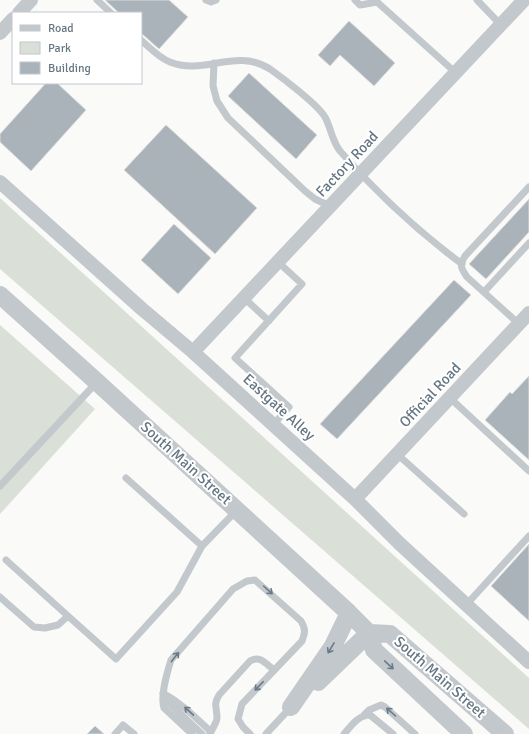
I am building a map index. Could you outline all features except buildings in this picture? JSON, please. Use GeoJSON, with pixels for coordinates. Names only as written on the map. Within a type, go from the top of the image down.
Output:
{"type":"FeatureCollection","features":[{"type":"Feature","properties":{"kind":"street"},"geometry":{"type":"LineString","coordinates":[[20,12],[31,0]]}},
{"type":"Feature","properties":{"kind":"street","name":"Factory Road"},"geometry":{"type":"LineString","coordinates":[[193,352],[524,0]]}},
{"type":"Feature","properties":{"kind":"street","name":"Eastgate Alley"},"geometry":{"type":"LineString","coordinates":[[0,182],[273,424],[355,499],[400,544],[529,662]]}},
{"type":"Feature","properties":{"kind":"street","name":"South Main Street"},"geometry":{"type":"LineString","coordinates":[[0,295],[349,613],[369,633],[374,650],[464,734]]}},
{"type":"Feature","properties":{"kind":"street","name":"Official Road"},"geometry":{"type":"LineString","coordinates":[[355,499],[529,314]]}},
{"type":"Feature","properties":{"kind":"street"},"geometry":{"type":"LineString","coordinates":[[291,707],[333,646],[349,613]]}},
{"type":"Feature","properties":{"kind":"street"},"geometry":{"type":"LineString","coordinates":[[291,707],[369,633]]}},
{"type":"Feature","properties":{"kind":"street","name":"South Main Street"},"geometry":{"type":"LineString","coordinates":[[369,633],[390,634],[505,734]]}},
{"type":"Feature","properties":{"kind":"lane"},"geometry":{"type":"LineString","coordinates":[[97,0],[110,12]]}},
{"type":"Feature","properties":{"kind":"lane"},"geometry":{"type":"LineString","coordinates":[[206,0],[211,2],[216,0]]}},
{"type":"Feature","properties":{"kind":"lane"},"geometry":{"type":"LineString","coordinates":[[355,0],[360,5],[377,2],[456,73]]}},
{"type":"Feature","properties":{"kind":"lane"},"geometry":{"type":"LineString","coordinates":[[477,0],[501,25]]}},
{"type":"Feature","properties":{"kind":"lane"},"geometry":{"type":"LineString","coordinates":[[142,41],[155,54],[169,62],[188,66],[243,60],[255,61],[269,68],[317,108],[325,117],[336,146],[380,193],[443,250],[462,264]]}},
{"type":"Feature","properties":{"kind":"lane"},"geometry":{"type":"LineString","coordinates":[[214,63],[213,86],[217,101],[228,118],[305,191],[315,199],[330,206]]}},
{"type":"Feature","properties":{"kind":"lane"},"geometry":{"type":"LineString","coordinates":[[519,324],[467,278],[462,268],[462,262],[465,256],[529,187]]}},
{"type":"Feature","properties":{"kind":"lane"},"geometry":{"type":"LineString","coordinates":[[484,292],[529,243]]}},
{"type":"Feature","properties":{"kind":"lane"},"geometry":{"type":"LineString","coordinates":[[273,424],[289,407],[235,358],[302,284],[278,262]]}},
{"type":"Feature","properties":{"kind":"lane"},"geometry":{"type":"LineString","coordinates":[[244,298],[268,321]]}},
{"type":"Feature","properties":{"kind":"lane"},"geometry":{"type":"LineString","coordinates":[[0,486],[97,382]]}},
{"type":"Feature","properties":{"kind":"lane"},"geometry":{"type":"LineString","coordinates":[[450,398],[529,471]]}},
{"type":"Feature","properties":{"kind":"lane"},"geometry":{"type":"LineString","coordinates":[[397,454],[464,514]]}},
{"type":"Feature","properties":{"kind":"lane"},"geometry":{"type":"LineString","coordinates":[[126,478],[202,546]]}},
{"type":"Feature","properties":{"kind":"lane"},"geometry":{"type":"LineString","coordinates":[[6,560],[116,659],[177,592],[202,546],[237,510]]}},
{"type":"Feature","properties":{"kind":"lane"},"geometry":{"type":"LineString","coordinates":[[466,605],[529,536]]}},
{"type":"Feature","properties":{"kind":"lane"},"geometry":{"type":"LineString","coordinates":[[192,734],[164,708],[162,703],[168,670],[172,660],[233,589],[247,580],[255,580],[301,621],[305,627],[305,633],[302,641],[242,704],[238,719],[250,734]]}},
{"type":"Feature","properties":{"kind":"lane"},"geometry":{"type":"LineString","coordinates":[[0,598],[34,627],[45,628],[58,625],[68,616]]}},
{"type":"Feature","properties":{"kind":"lane"},"geometry":{"type":"LineString","coordinates":[[210,734],[217,719],[215,706],[219,694],[250,661],[255,658],[260,659],[274,670]]}},
{"type":"Feature","properties":{"kind":"lane"},"geometry":{"type":"LineString","coordinates":[[163,693],[178,702],[209,730],[210,734]]}},
{"type":"Feature","properties":{"kind":"lane"},"geometry":{"type":"LineString","coordinates":[[163,693],[169,703],[202,734]]}},
{"type":"Feature","properties":{"kind":"lane"},"geometry":{"type":"LineString","coordinates":[[344,734],[369,710],[381,705],[415,734]]}},
{"type":"Feature","properties":{"kind":"lane"},"geometry":{"type":"LineString","coordinates":[[266,734],[291,707]]}},
{"type":"Feature","properties":{"kind":"lane"},"geometry":{"type":"LineString","coordinates":[[364,715],[374,717],[393,734]]}},
{"type":"Feature","properties":{"kind":"lane"},"geometry":{"type":"LineString","coordinates":[[115,734],[124,725],[134,734]]}},
{"type":"Feature","properties":{"kind":"green space"},"geometry":{"type":"Polygon","coordinates":[[[0,198],[529,678],[529,729],[0,269],[0,198]]]}},
{"type":"Feature","properties":{"kind":"green space"},"geometry":{"type":"Polygon","coordinates":[[[0,325],[95,409],[0,514],[0,325]]]}}]}
